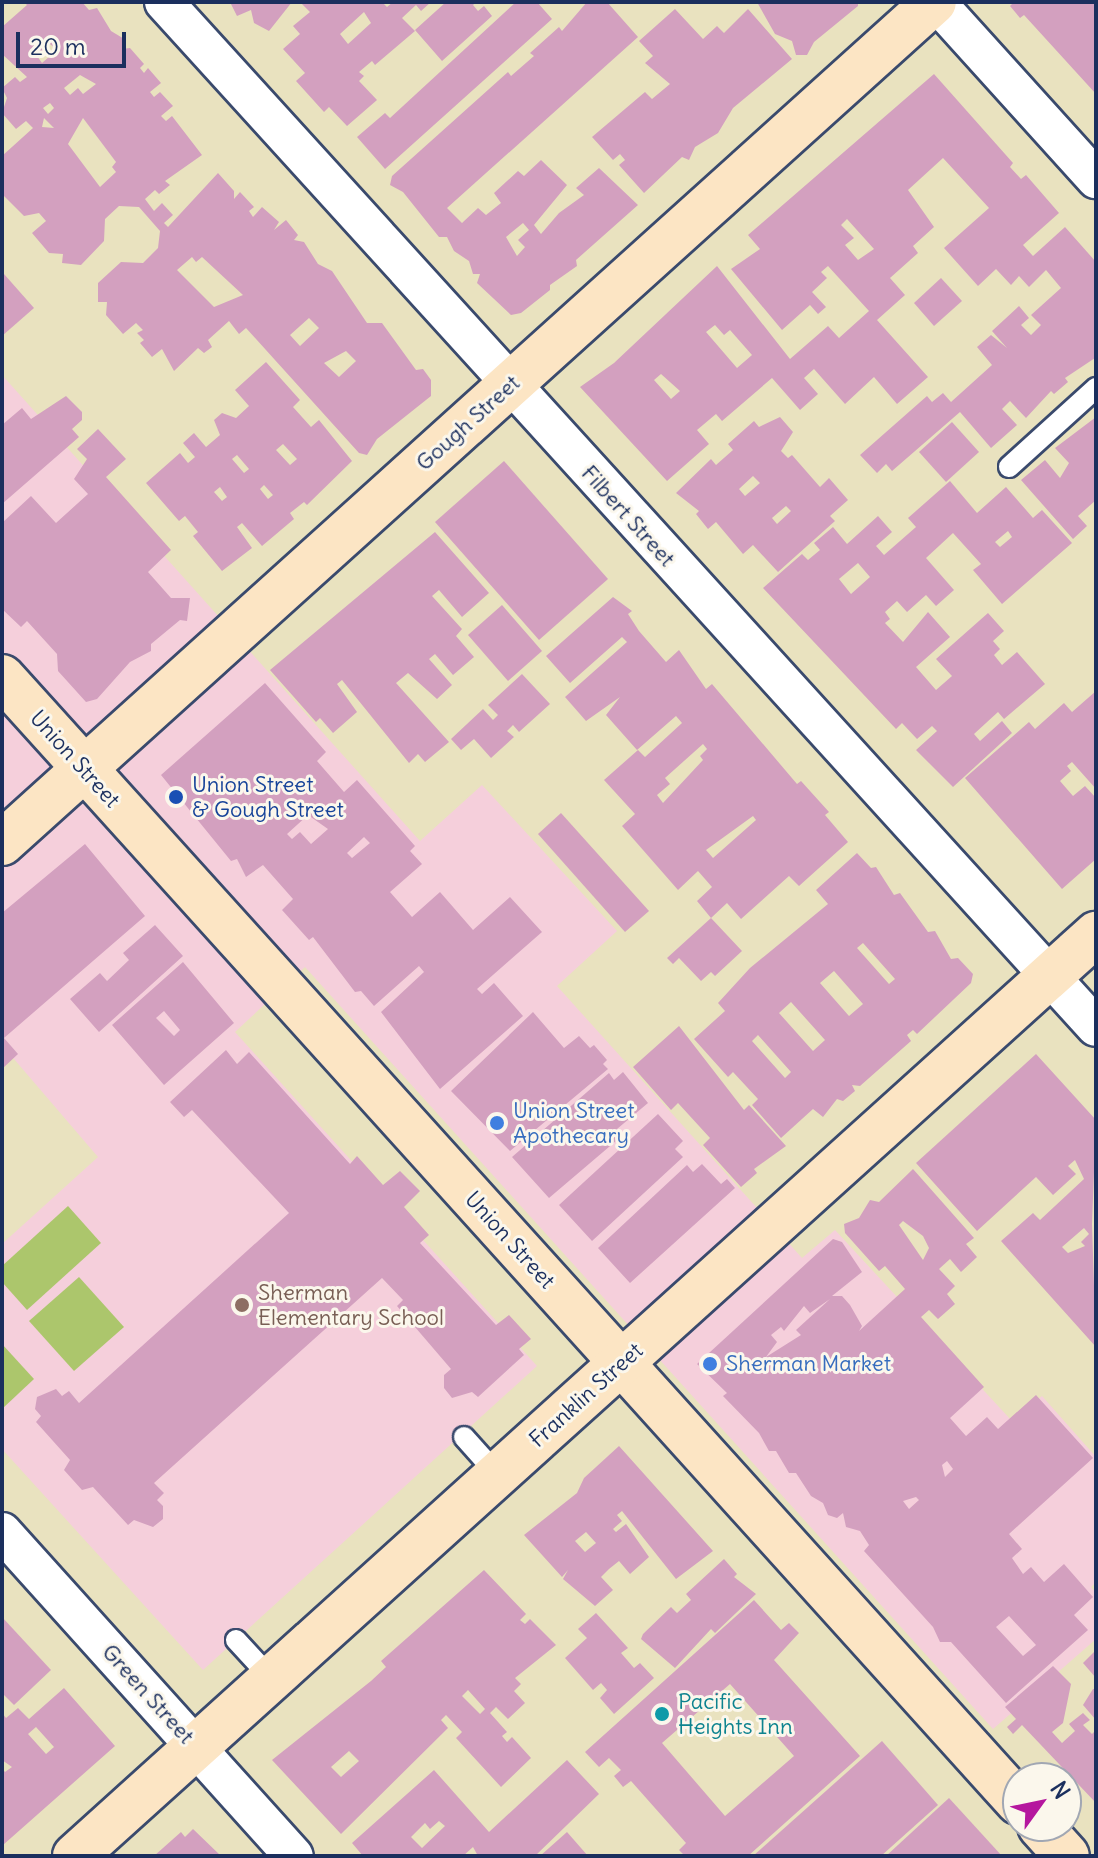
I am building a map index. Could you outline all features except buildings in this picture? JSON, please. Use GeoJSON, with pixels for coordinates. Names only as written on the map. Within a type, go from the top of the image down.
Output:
{"type":"FeatureCollection","features":[{"type":"Feature","properties":{"kind":"street","name":"Filbert Street"},"geometry":{"type":"LineString","coordinates":[[164,2],[1096,1027]]}},
{"type":"Feature","properties":{"kind":"street","name":"Gough Street"},"geometry":{"type":"LineString","coordinates":[[2,843],[935,2]]}},
{"type":"Feature","properties":{"kind":"street"},"geometry":{"type":"LineString","coordinates":[[935,2],[1096,179]]}},
{"type":"Feature","properties":{"kind":"street","name":"Union Street"},"geometry":{"type":"LineString","coordinates":[[2,677],[1002,1784]]}},
{"type":"Feature","properties":{"kind":"street","name":"Franklin Street"},"geometry":{"type":"LineString","coordinates":[[75,1856],[1096,934]]}},
{"type":"Feature","properties":{"kind":"street","name":"Green Street"},"geometry":{"type":"LineString","coordinates":[[2,1532],[294,1856]]}},
{"type":"Feature","properties":{"kind":"lane"},"geometry":{"type":"LineString","coordinates":[[1009,467],[1096,388]]}},
{"type":"Feature","properties":{"kind":"lane"},"geometry":{"type":"LineString","coordinates":[[464,1437],[498,1475]]}},
{"type":"Feature","properties":{"kind":"lane"},"geometry":{"type":"LineString","coordinates":[[236,1640],[272,1679]]}},
{"type":"Feature","properties":{"kind":"shaded area"},"geometry":{"type":"Polygon","coordinates":[[[2,375],[420,841],[482,785],[617,931],[557,986],[802,1258],[835,1230],[1012,1421],[1042,1396],[1096,1457],[1096,1582],[1091,1587],[1096,1593],[1096,1639],[993,1729],[305,967],[235,1032],[537,1366],[203,1670],[2,1449],[2,1244],[98,1157],[2,1045],[2,375]]]}},
{"type":"Feature","properties":{"kind":"green space"},"geometry":{"type":"Polygon","coordinates":[[[68,1206],[101,1243],[27,1310],[2,1282],[2,1266],[68,1206]]]}},
{"type":"Feature","properties":{"kind":"green space"},"geometry":{"type":"Polygon","coordinates":[[[79,1277],[124,1327],[74,1371],[29,1321],[79,1277]]]}},
{"type":"Feature","properties":{"kind":"green space"},"geometry":{"type":"Polygon","coordinates":[[[2,1344],[34,1379],[2,1409],[2,1344]]]}},
{"type":"Feature","properties":{"kind":"place","name":"Union Street & Gough Street"},"geometry":{"type":"Point","coordinates":[176,797]}},
{"type":"Feature","properties":{"kind":"place","name":"Union Street Apothecary"},"geometry":{"type":"Point","coordinates":[497,1123]}},
{"type":"Feature","properties":{"kind":"place","name":"Sherman Elementary School"},"geometry":{"type":"Point","coordinates":[242,1305]}},
{"type":"Feature","properties":{"kind":"place","name":"Sherman Market"},"geometry":{"type":"Point","coordinates":[710,1364]}},
{"type":"Feature","properties":{"kind":"place","name":"Pacific Heights Inn"},"geometry":{"type":"Point","coordinates":[662,1714]}}]}
